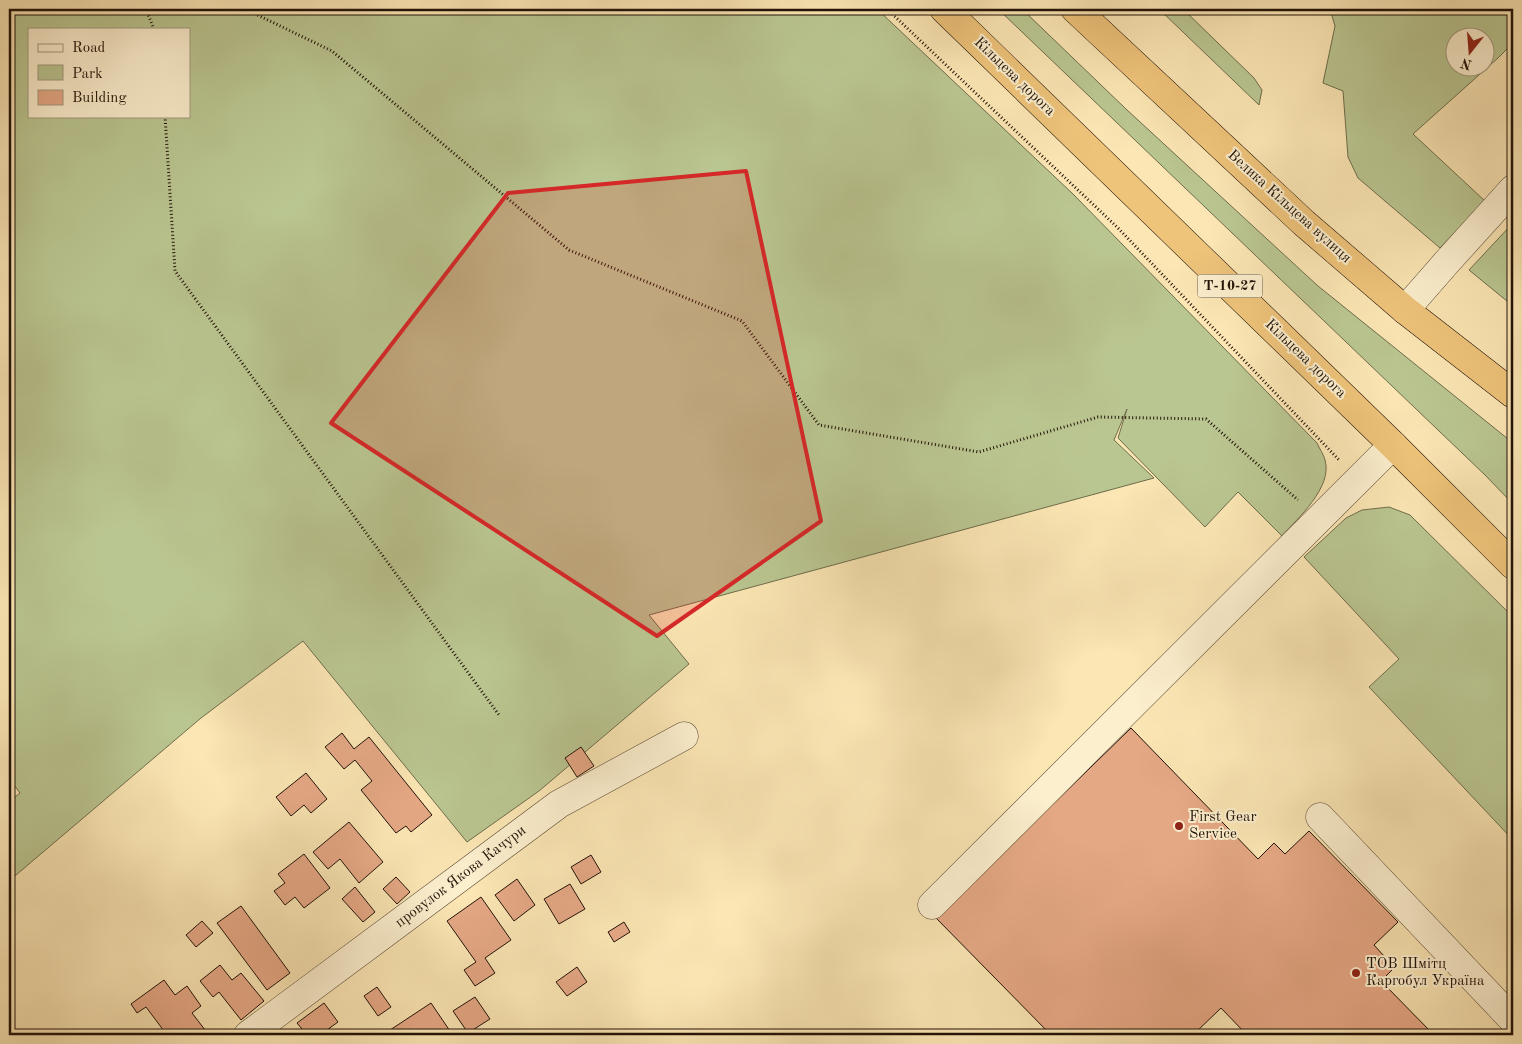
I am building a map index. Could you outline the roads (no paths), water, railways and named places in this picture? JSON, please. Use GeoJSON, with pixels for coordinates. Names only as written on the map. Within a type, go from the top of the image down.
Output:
{"type":"FeatureCollection","features":[{"type":"Feature","properties":{"kind":"highway","name":"Кільцева дорога"},"geometry":{"type":"LineString","coordinates":[[944,9],[1393,445],[1513,565]]}},
{"type":"Feature","properties":{"kind":"highway","name":"Велика Кільцева вулиця"},"geometry":{"type":"LineString","coordinates":[[1075,9],[1304,223],[1405,310],[1513,394]]}},
{"type":"Feature","properties":{"kind":"street"},"geometry":{"type":"LineString","coordinates":[[1405,310],[1504,211],[1513,190]]}},
{"type":"Feature","properties":{"kind":"street"},"geometry":{"type":"LineString","coordinates":[[932,905],[1393,445]]}},
{"type":"Feature","properties":{"kind":"street","name":"провулок Якова Качури"},"geometry":{"type":"LineString","coordinates":[[248,1035],[559,804],[684,736]]}},
{"type":"Feature","properties":{"kind":"street"},"geometry":{"type":"LineString","coordinates":[[1320,817],[1513,1020]]}},
{"type":"Feature","properties":{"kind":"place","name":"First Gear Service"},"geometry":{"type":"Point","coordinates":[1179,826]}},
{"type":"Feature","properties":{"kind":"place","name":"ТОВ Шмітц Каргобул Україна"},"geometry":{"type":"Point","coordinates":[1356,973]}}]}
